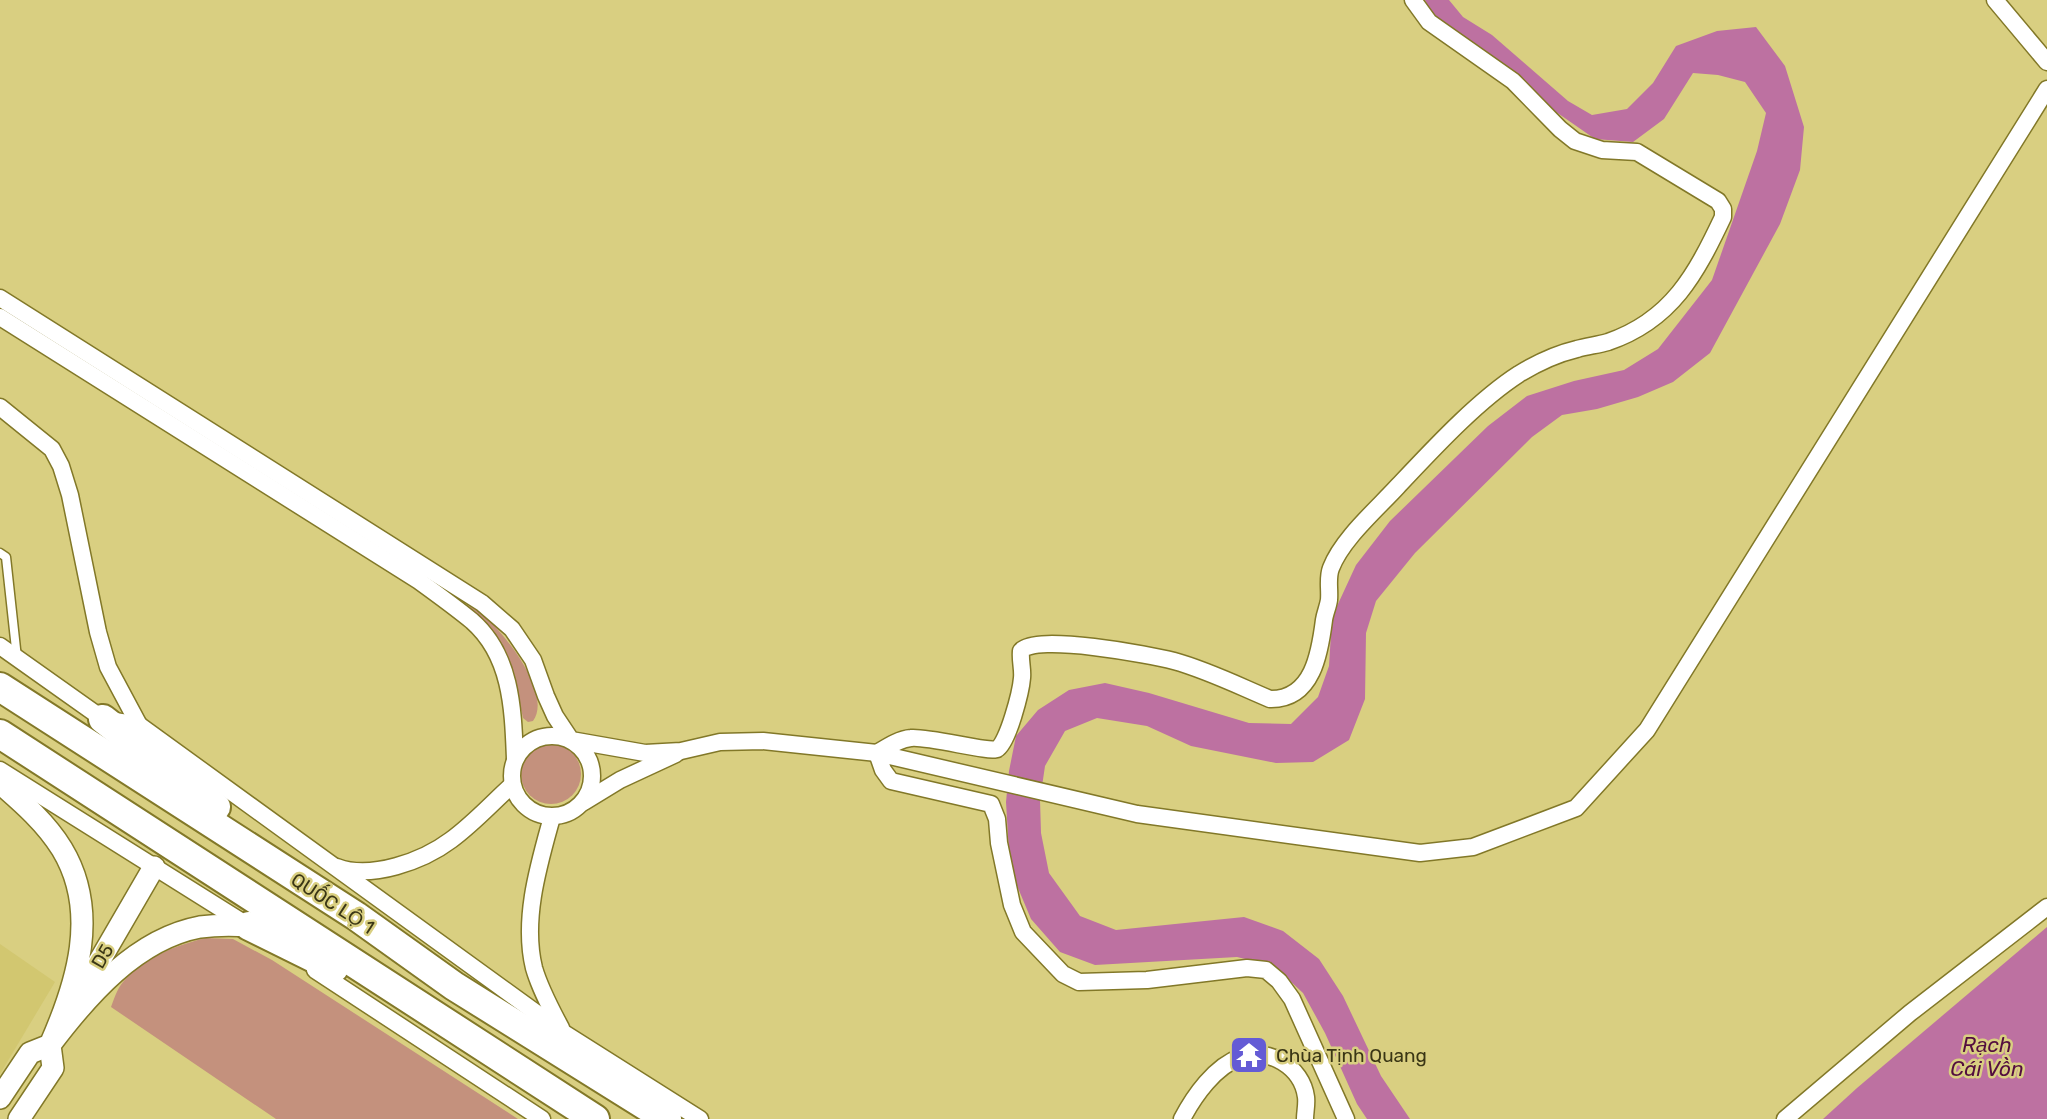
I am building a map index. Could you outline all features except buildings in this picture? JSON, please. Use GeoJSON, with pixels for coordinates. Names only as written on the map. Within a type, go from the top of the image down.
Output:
{"type":"FeatureCollection","features":[{"type":"Feature","properties":{"kind":"highway","name":"QUỐC LỘ 1"},"geometry":{"type":"LineString","coordinates":[[0,687],[356,916],[454,986],[667,1119]]}},
{"type":"Feature","properties":{"kind":"highway"},"geometry":{"type":"LineString","coordinates":[[103,719],[356,916]]}},
{"type":"Feature","properties":{"kind":"highway","name":"QUỐC LỘ 1"},"geometry":{"type":"LineString","coordinates":[[0,734],[596,1119]]}},
{"type":"Feature","properties":{"kind":"highway"},"geometry":{"type":"LineString","coordinates":[[248,926],[448,1024]]}},
{"type":"Feature","properties":{"kind":"highway"},"geometry":{"type":"LineString","coordinates":[[564,1033],[681,1119]]}},
{"type":"Feature","properties":{"kind":"street"},"geometry":{"type":"LineString","coordinates":[[877,753],[891,744],[911,738],[993,751],[998,749],[1004,742],[1018,700],[1022,678],[1021,651],[1027,646],[1067,645],[1135,653],[1176,662],[1270,699],[1290,695],[1309,677],[1321,650],[1332,565],[1347,542],[1426,457],[1517,375],[1552,356],[1607,342],[1632,331],[1673,301],[1690,280],[1723,217],[1723,209],[1718,201],[1637,152],[1602,150],[1575,142],[1513,80],[1429,22],[1413,0]]}},
{"type":"Feature","properties":{"kind":"street"},"geometry":{"type":"LineString","coordinates":[[1995,0],[2047,62]]}},
{"type":"Feature","properties":{"kind":"street"},"geometry":{"type":"LineString","coordinates":[[681,751],[620,780],[577,808],[552,817],[527,808],[512,785],[511,772],[522,748],[545,735],[645,753],[681,751],[720,742],[763,741],[877,753],[1137,814],[1420,853],[1473,847],[1576,808],[1647,730],[2047,89]]}},
{"type":"Feature","properties":{"kind":"street"},"geometry":{"type":"LineString","coordinates":[[0,298],[482,603],[512,629],[533,660],[550,706],[571,740],[582,748],[589,759],[591,785],[586,798],[577,808]]}},
{"type":"Feature","properties":{"kind":"street"},"geometry":{"type":"LineString","coordinates":[[0,317],[419,581],[474,623],[493,647],[503,668],[513,705],[515,759]]}},
{"type":"Feature","properties":{"kind":"street"},"geometry":{"type":"LineString","coordinates":[[0,407],[52,449],[61,466],[71,495],[108,667],[139,725],[564,1033],[700,1119]]}},
{"type":"Feature","properties":{"kind":"street"},"geometry":{"type":"LineString","coordinates":[[0,646],[103,719],[139,725]]}},
{"type":"Feature","properties":{"kind":"street"},"geometry":{"type":"LineString","coordinates":[[877,753],[883,770],[891,781],[991,804],[997,819],[999,843],[1012,905],[1023,932],[1063,974],[1079,982],[1147,980],[1247,968],[1266,970],[1279,981],[1292,999],[1346,1119]]}},
{"type":"Feature","properties":{"kind":"street"},"geometry":{"type":"LineString","coordinates":[[0,770],[248,926],[542,1119]]}},
{"type":"Feature","properties":{"kind":"street"},"geometry":{"type":"LineString","coordinates":[[0,783],[35,814],[62,849],[76,879],[83,920],[79,961],[66,1009],[50,1045],[52,1068],[19,1119]]}},
{"type":"Feature","properties":{"kind":"street"},"geometry":{"type":"LineString","coordinates":[[325,862],[346,870],[373,871],[429,853],[451,840],[512,785]]}},
{"type":"Feature","properties":{"kind":"street"},"geometry":{"type":"LineString","coordinates":[[552,817],[537,870],[530,932],[534,967],[545,997],[564,1033]]}},
{"type":"Feature","properties":{"kind":"street","name":"D5"},"geometry":{"type":"LineString","coordinates":[[50,1045],[154,867]]}},
{"type":"Feature","properties":{"kind":"street"},"geometry":{"type":"LineString","coordinates":[[1785,1119],[1910,1013],[2047,907]]}},
{"type":"Feature","properties":{"kind":"street"},"geometry":{"type":"LineString","coordinates":[[0,1098],[30,1053],[50,1045],[101,985],[138,956],[169,937],[197,928],[218,925],[248,926]]}},
{"type":"Feature","properties":{"kind":"street"},"geometry":{"type":"LineString","coordinates":[[1182,1119],[1202,1088],[1226,1065],[1240,1057],[1266,1054],[1289,1066],[1296,1074],[1306,1098],[1305,1119]]}},
{"type":"Feature","properties":{"kind":"lane"},"geometry":{"type":"LineString","coordinates":[[0,553],[6,557],[18,658]]}},
{"type":"Feature","properties":{"kind":"shaded area"},"geometry":{"type":"Polygon","coordinates":[[[454,598],[479,612],[491,623],[523,664],[537,695],[537,709],[533,721],[528,722],[523,718],[513,673],[504,651],[454,598]]]}},
{"type":"Feature","properties":{"kind":"shaded area"},"geometry":{"type":"Polygon","coordinates":[[[545,744],[557,744],[573,752],[579,762],[579,786],[573,796],[557,804],[545,804],[529,796],[521,780],[521,768],[529,752],[545,744]]]}},
{"type":"Feature","properties":{"kind":"shaded area"},"geometry":{"type":"Polygon","coordinates":[[[205,938],[233,939],[272,960],[518,1119],[276,1119],[111,1007],[121,985],[140,966],[171,949],[205,938]]]}},
{"type":"Feature","properties":{"kind":"shaded area"},"geometry":{"type":"Polygon","coordinates":[[[0,944],[55,982],[0,1074],[0,944]]]}},
{"type":"Feature","properties":{"kind":"water"},"geometry":{"type":"Polygon","coordinates":[[[1425,0],[1449,0],[1463,17],[1492,35],[1568,101],[1592,115],[1627,109],[1653,83],[1676,46],[1717,31],[1756,27],[1785,66],[1804,127],[1800,170],[1780,224],[1710,353],[1673,382],[1638,397],[1597,409],[1562,415],[1532,437],[1415,553],[1376,601],[1366,633],[1365,699],[1349,740],[1313,762],[1276,763],[1191,746],[1147,726],[1097,718],[1065,731],[1045,766],[1040,800],[1041,833],[1049,873],[1080,916],[1116,930],[1244,917],[1283,931],[1319,959],[1343,996],[1381,1076],[1410,1119],[1367,1119],[1357,1104],[1325,1033],[1303,993],[1274,966],[1237,957],[1095,965],[1060,952],[1031,919],[1010,869],[1006,802],[1016,736],[1038,710],[1069,690],[1105,683],[1149,693],[1249,723],[1291,724],[1318,697],[1329,666],[1332,617],[1356,565],[1390,521],[1488,426],[1527,396],[1574,381],[1624,370],[1658,349],[1712,280],[1757,151],[1766,113],[1745,82],[1718,75],[1693,73],[1664,119],[1633,142],[1595,139],[1433,18],[1425,0]]]}},
{"type":"Feature","properties":{"kind":"water","name":"Rạch Cái Vồn"},"geometry":{"type":"Polygon","coordinates":[[[2047,927],[2047,1119],[1823,1119],[1857,1088],[2047,927]]]}},
{"type":"Feature","properties":{"kind":"place","name":"Chùa Tịnh Quang"},"geometry":{"type":"Point","coordinates":[1249,1055]}}]}
